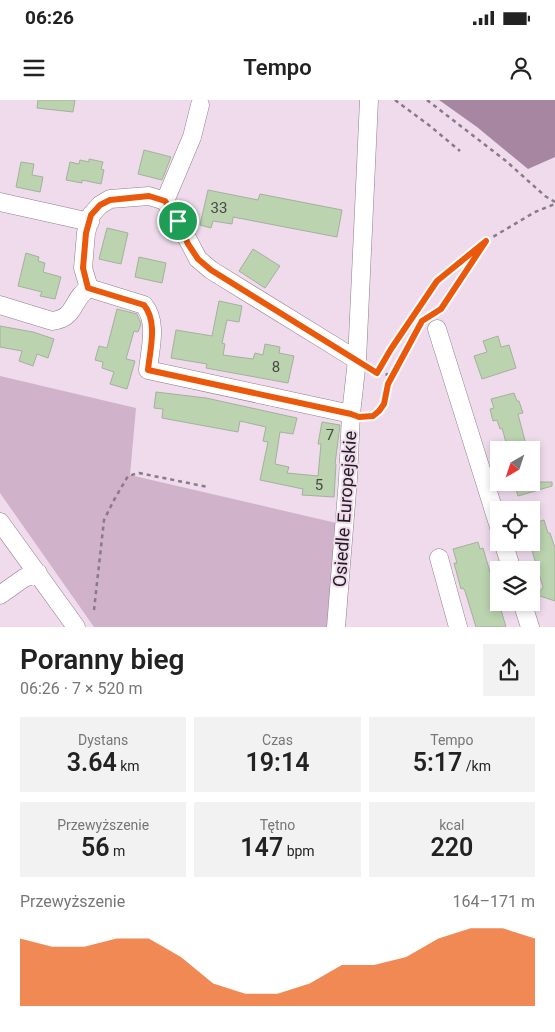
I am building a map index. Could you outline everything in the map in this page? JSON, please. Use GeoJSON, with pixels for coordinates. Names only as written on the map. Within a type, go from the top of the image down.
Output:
{"type":"FeatureCollection","features":[{"type":"Feature","properties":{"kind":"street","name":"Osiedle Europejskie"},"geometry":{"type":"LineString","coordinates":[[336,627],[348,479],[351,414],[357,360],[369,100]]}},
{"type":"Feature","properties":{"kind":"street"},"geometry":{"type":"LineString","coordinates":[[165,201],[192,138],[200,105]]}},
{"type":"Feature","properties":{"kind":"street"},"geometry":{"type":"LineString","coordinates":[[88,288],[83,268],[83,252],[91,215],[100,205],[110,200],[149,196],[165,201],[198,259],[211,270],[357,360]]}},
{"type":"Feature","properties":{"kind":"street"},"geometry":{"type":"LineString","coordinates":[[0,202],[90,222]]}},
{"type":"Feature","properties":{"kind":"street"},"geometry":{"type":"LineString","coordinates":[[0,305],[52,321],[60,320],[68,316],[82,292],[88,288]]}},
{"type":"Feature","properties":{"kind":"street"},"geometry":{"type":"LineString","coordinates":[[88,288],[144,305],[150,312],[152,322],[148,370],[351,414]]}},
{"type":"Feature","properties":{"kind":"street"},"geometry":{"type":"LineString","coordinates":[[431,321],[490,501]]}},
{"type":"Feature","properties":{"kind":"street"},"geometry":{"type":"LineString","coordinates":[[0,522],[76,627]]}},
{"type":"Feature","properties":{"kind":"street"},"geometry":{"type":"LineString","coordinates":[[439,558],[458,627]]}},
{"type":"Feature","properties":{"kind":"street"},"geometry":{"type":"LineString","coordinates":[[0,595],[24,578],[38,573]]}},
{"type":"Feature","properties":{"kind":"street"},"geometry":{"type":"LineString","coordinates":[[525,611],[530,627]]}},
{"type":"Feature","properties":{"kind":"path"},"geometry":{"type":"LineString","coordinates":[[396,100],[460,151]]}},
{"type":"Feature","properties":{"kind":"path"},"geometry":{"type":"LineString","coordinates":[[427,100],[555,203]]}},
{"type":"Feature","properties":{"kind":"path"},"geometry":{"type":"LineString","coordinates":[[377,373],[437,281],[486,241],[535,212],[555,203]]}},
{"type":"Feature","properties":{"kind":"path"},"geometry":{"type":"LineString","coordinates":[[351,414],[359,417],[373,416],[379,411],[384,404],[388,384],[394,372],[441,309],[486,241]]}},
{"type":"Feature","properties":{"kind":"path"},"geometry":{"type":"LineString","coordinates":[[357,360],[385,376],[394,372]]}},
{"type":"Feature","properties":{"kind":"path"},"geometry":{"type":"LineString","coordinates":[[94,610],[104,520],[128,476],[140,473],[208,487]]}},
{"type":"Feature","properties":{"kind":"shaded area"},"geometry":{"type":"Polygon","coordinates":[[[439,100],[555,100],[555,157],[528,169],[477,127],[439,100]]]}},
{"type":"Feature","properties":{"kind":"shaded area"},"geometry":{"type":"Polygon","coordinates":[[[0,376],[136,408],[130,475],[345,525],[336,627],[94,627],[0,493],[0,376]]]}},
{"type":"Feature","properties":{"kind":"building"},"geometry":{"type":"Polygon","coordinates":[[[38,100],[75,100],[73,112],[37,108],[38,100]]]}},
{"type":"Feature","properties":{"kind":"building"},"geometry":{"type":"Polygon","coordinates":[[[144,150],[171,157],[162,180],[138,174],[144,150]]]}},
{"type":"Feature","properties":{"kind":"building"},"geometry":{"type":"Polygon","coordinates":[[[89,159],[103,162],[101,169],[104,170],[101,184],[82,180],[82,183],[66,180],[70,162],[79,164],[80,160],[89,162],[89,159]]]}},
{"type":"Feature","properties":{"kind":"building"},"geometry":{"type":"Polygon","coordinates":[[[21,162],[34,164],[32,175],[43,177],[40,192],[16,187],[21,162]]]}},
{"type":"Feature","properties":{"kind":"building"},"geometry":{"type":"Polygon","coordinates":[[[208,190],[258,200],[260,194],[342,210],[337,237],[233,217],[232,224],[213,221],[211,228],[200,225],[208,190]]]}},
{"type":"Feature","properties":{"kind":"building"},"geometry":{"type":"Polygon","coordinates":[[[107,228],[128,233],[121,264],[99,259],[107,228]]]}},
{"type":"Feature","properties":{"kind":"building"},"geometry":{"type":"Polygon","coordinates":[[[253,249],[280,266],[265,288],[239,271],[253,249]]]}},
{"type":"Feature","properties":{"kind":"building"},"geometry":{"type":"Polygon","coordinates":[[[26,253],[39,257],[38,261],[45,263],[43,272],[61,277],[55,299],[40,296],[42,292],[18,286],[26,253]]]}},
{"type":"Feature","properties":{"kind":"building"},"geometry":{"type":"Polygon","coordinates":[[[139,257],[166,263],[162,283],[135,277],[139,257]]]}},
{"type":"Feature","properties":{"kind":"building"},"geometry":{"type":"Polygon","coordinates":[[[219,301],[242,306],[239,322],[227,320],[222,343],[225,344],[223,355],[253,359],[255,353],[263,355],[265,344],[280,347],[279,353],[294,356],[288,383],[206,368],[207,364],[171,358],[176,330],[212,336],[219,301]]]}},
{"type":"Feature","properties":{"kind":"building"},"geometry":{"type":"Polygon","coordinates":[[[117,309],[137,314],[141,324],[138,332],[134,331],[126,359],[135,361],[127,389],[110,384],[114,372],[102,368],[103,362],[95,360],[99,346],[107,348],[117,309]]]}},
{"type":"Feature","properties":{"kind":"building"},"geometry":{"type":"Polygon","coordinates":[[[0,326],[33,332],[54,339],[48,358],[37,354],[33,366],[19,361],[22,351],[0,347],[0,326]]]}},
{"type":"Feature","properties":{"kind":"building"},"geometry":{"type":"Polygon","coordinates":[[[498,336],[501,347],[509,345],[516,368],[482,379],[474,356],[487,352],[483,341],[498,336]]]}},
{"type":"Feature","properties":{"kind":"building"},"geometry":{"type":"Polygon","coordinates":[[[156,392],[206,398],[297,418],[293,434],[280,432],[275,464],[289,467],[287,473],[318,476],[321,444],[318,444],[322,422],[340,425],[335,464],[334,497],[302,495],[303,489],[260,480],[268,442],[263,441],[266,427],[240,421],[238,432],[162,418],[163,409],[154,408],[156,392]]]}},
{"type":"Feature","properties":{"kind":"building"},"geometry":{"type":"Polygon","coordinates":[[[514,393],[523,413],[518,414],[525,441],[506,441],[502,428],[500,429],[497,420],[493,421],[490,409],[494,408],[491,399],[514,393]]]}},
{"type":"Feature","properties":{"kind":"building"},"geometry":{"type":"Polygon","coordinates":[[[540,482],[552,482],[552,486],[540,490],[540,482]]]}},
{"type":"Feature","properties":{"kind":"building"},"geometry":{"type":"Polygon","coordinates":[[[517,491],[535,491],[518,496],[517,491]]]}},
{"type":"Feature","properties":{"kind":"building"},"geometry":{"type":"Polygon","coordinates":[[[544,520],[555,548],[555,601],[540,596],[540,591],[543,587],[540,577],[540,561],[535,561],[532,551],[540,551],[540,521],[544,520]]]}},
{"type":"Feature","properties":{"kind":"building"},"geometry":{"type":"Polygon","coordinates":[[[478,542],[480,549],[483,548],[490,572],[490,611],[501,611],[506,627],[476,627],[465,591],[463,588],[461,589],[454,563],[457,563],[453,549],[478,542]]]}},
{"type":"Feature","properties":{"kind":"route"},"geometry":{"type":"LineString","coordinates":[[149,196],[165,201],[178,221],[188,244],[198,259],[211,270],[377,373],[416,310],[437,281],[486,241],[441,309],[422,321],[388,384],[384,404],[379,411],[373,416],[359,417],[148,370],[152,322],[150,312],[144,305],[88,288],[83,268],[86,233],[91,215],[100,205],[110,200],[132,197],[149,196]]}}]}
